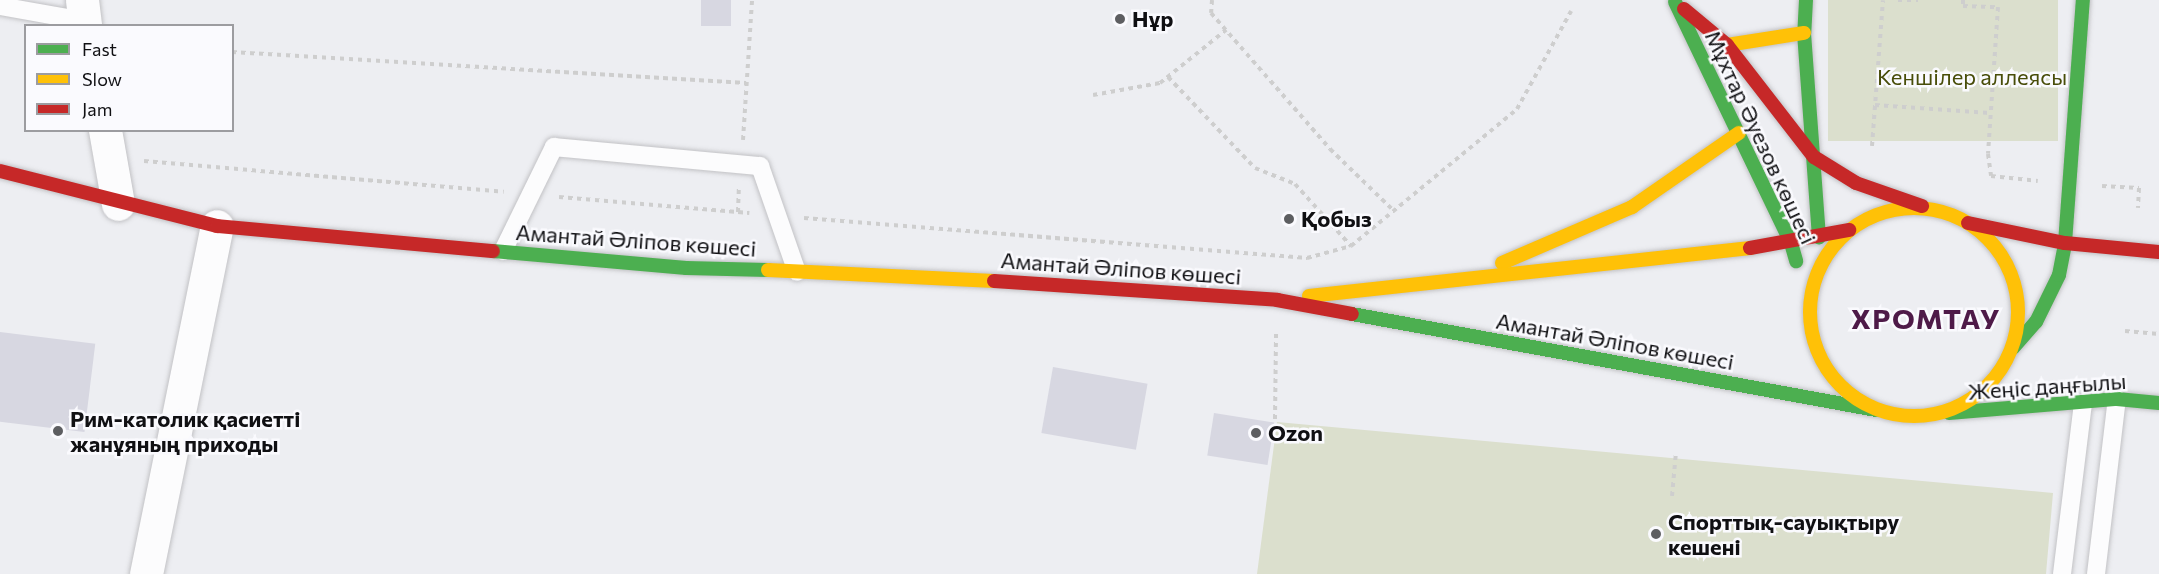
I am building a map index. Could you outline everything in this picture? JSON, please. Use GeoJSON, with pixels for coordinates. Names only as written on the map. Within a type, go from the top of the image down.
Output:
{"type":"FeatureCollection","features":[{"type":"Feature","properties":{"kind":"main road"},"geometry":{"type":"LineString","coordinates":[[1806,0],[1804,33],[1820,237]]}},
{"type":"Feature","properties":{"kind":"main road"},"geometry":{"type":"LineString","coordinates":[[2083,0],[2065,243],[2049,301],[2012,349],[1995,378],[1969,400],[1938,414],[1906,416],[1876,410],[1848,394],[1830,375],[1817,352],[1810,327],[1810,301],[1816,276],[1828,253],[1850,230],[1876,215],[1896,211],[1938,211],[1966,222],[2065,243],[2159,252]]}},
{"type":"Feature","properties":{"kind":"main road","name":"Мұхтар Әуезов көшесі"},"geometry":{"type":"LineString","coordinates":[[1675,1],[1727,45],[1814,157],[1856,183],[1938,211]]}},
{"type":"Feature","properties":{"kind":"main road","name":"Мұхтар Әуезов көшесі"},"geometry":{"type":"LineString","coordinates":[[1675,1],[1791,243],[1810,327]]}},
{"type":"Feature","properties":{"kind":"main road"},"geometry":{"type":"LineString","coordinates":[[1727,45],[1804,33]]}},
{"type":"Feature","properties":{"kind":"main road"},"geometry":{"type":"LineString","coordinates":[[1471,276],[1632,207],[1738,134]]}},
{"type":"Feature","properties":{"kind":"main road","name":"Амантай Әліпов көшесі"},"geometry":{"type":"LineString","coordinates":[[0,171],[118,204],[217,226],[686,268],[870,273],[1277,300],[1876,410]]}},
{"type":"Feature","properties":{"kind":"main road"},"geometry":{"type":"LineString","coordinates":[[1966,222],[1991,242],[2013,283],[2018,321],[2012,349]]}},
{"type":"Feature","properties":{"kind":"main road","name":"Амантай Әліпов көшесі"},"geometry":{"type":"LineString","coordinates":[[1277,300],[1471,276],[1791,243],[1850,230]]}},
{"type":"Feature","properties":{"kind":"main road","name":"Жеңіс даңғылы"},"geometry":{"type":"LineString","coordinates":[[1938,414],[2117,399],[2159,403]]}},
{"type":"Feature","properties":{"kind":"street"},"geometry":{"type":"LineString","coordinates":[[108,144],[118,204]]}},
{"type":"Feature","properties":{"kind":"street"},"geometry":{"type":"LineString","coordinates":[[146,574],[217,226]]}},
{"type":"Feature","properties":{"kind":"lane"},"geometry":{"type":"LineString","coordinates":[[0,6],[84,16]]}},
{"type":"Feature","properties":{"kind":"lane"},"geometry":{"type":"LineString","coordinates":[[503,251],[554,147],[760,166],[780,216],[797,272]]}},
{"type":"Feature","properties":{"kind":"lane"},"geometry":{"type":"LineString","coordinates":[[2096,574],[2117,399]]}},
{"type":"Feature","properties":{"kind":"lane"},"geometry":{"type":"LineString","coordinates":[[2062,574],[2083,403]]}},
{"type":"Feature","properties":{"kind":"path"},"geometry":{"type":"LineString","coordinates":[[738,212],[752,0]]}},
{"type":"Feature","properties":{"kind":"path"},"geometry":{"type":"LineString","coordinates":[[1212,0],[1211,13],[1330,149],[1394,211]]}},
{"type":"Feature","properties":{"kind":"path"},"geometry":{"type":"LineString","coordinates":[[1872,146],[1883,0]]}},
{"type":"Feature","properties":{"kind":"path"},"geometry":{"type":"LineString","coordinates":[[1898,0],[1918,0]]}},
{"type":"Feature","properties":{"kind":"path"},"geometry":{"type":"LineString","coordinates":[[1963,0],[1963,6],[1998,7],[1988,154]]}},
{"type":"Feature","properties":{"kind":"path"},"geometry":{"type":"LineString","coordinates":[[108,144],[532,194],[1307,258],[1351,246],[1517,109],[1571,11]]}},
{"type":"Feature","properties":{"kind":"path"},"geometry":{"type":"LineString","coordinates":[[1094,95],[1160,83],[1226,30]]}},
{"type":"Feature","properties":{"kind":"path"},"geometry":{"type":"LineString","coordinates":[[234,52],[746,83]]}},
{"type":"Feature","properties":{"kind":"path"},"geometry":{"type":"LineString","coordinates":[[1168,76],[1255,168],[1295,184],[1351,246]]}},
{"type":"Feature","properties":{"kind":"path"},"geometry":{"type":"LineString","coordinates":[[1875,105],[1990,113]]}},
{"type":"Feature","properties":{"kind":"path"},"geometry":{"type":"LineString","coordinates":[[1275,418],[1277,300]]}},
{"type":"Feature","properties":{"kind":"path"},"geometry":{"type":"LineString","coordinates":[[2125,331],[2159,334]]}},
{"type":"Feature","properties":{"kind":"path"},"geometry":{"type":"LineString","coordinates":[[1672,496],[1676,452]]}},
{"type":"Feature","properties":{"kind":"green space","name":"Кеншілер аллеясы"},"geometry":{"type":"Polygon","coordinates":[[[1828,0],[2058,0],[2058,141],[1828,141],[1828,0]]]}},
{"type":"Feature","properties":{"kind":"green space","name":"Спорттық-сауықтыру кешені"},"geometry":{"type":"Polygon","coordinates":[[[1277,422],[2053,493],[2046,574],[1257,574],[1277,422]]]}},
{"type":"Feature","properties":{"kind":"building"},"geometry":{"type":"Polygon","coordinates":[[[701,0],[731,0],[731,26],[701,26],[701,0]]]}},
{"type":"Feature","properties":{"kind":"building"},"geometry":{"type":"Polygon","coordinates":[[[0,332],[95,344],[84,432],[0,422],[0,332]]]}},
{"type":"Feature","properties":{"kind":"building"},"geometry":{"type":"Polygon","coordinates":[[[1053,367],[1148,384],[1136,450],[1041,433],[1053,367]]]}},
{"type":"Feature","properties":{"kind":"building"},"geometry":{"type":"Polygon","coordinates":[[[1214,413],[1274,423],[1268,465],[1207,455],[1214,413]]]}},
{"type":"Feature","properties":{"kind":"traffic: fast"},"geometry":{"type":"LineString","coordinates":[[1806,0],[1804,33],[1819,237]]}},
{"type":"Feature","properties":{"kind":"traffic: fast"},"geometry":{"type":"LineString","coordinates":[[2013,348],[2036,322],[2059,275],[2065,243],[2083,0]]}},
{"type":"Feature","properties":{"kind":"traffic: fast"},"geometry":{"type":"LineString","coordinates":[[1675,2],[1791,243],[1796,261]]}},
{"type":"Feature","properties":{"kind":"traffic: fast"},"geometry":{"type":"LineString","coordinates":[[493,251],[686,268],[768,270]]}},
{"type":"Feature","properties":{"kind":"traffic: fast"},"geometry":{"type":"LineString","coordinates":[[1352,314],[1876,410]]}},
{"type":"Feature","properties":{"kind":"traffic: fast"},"geometry":{"type":"LineString","coordinates":[[1949,413],[2117,399],[2159,403]]}},
{"type":"Feature","properties":{"kind":"traffic: slow"},"geometry":{"type":"LineString","coordinates":[[1727,45],[1804,33]]}},
{"type":"Feature","properties":{"kind":"traffic: slow"},"geometry":{"type":"LineString","coordinates":[[1502,263],[1632,207],[1739,133]]}},
{"type":"Feature","properties":{"kind":"traffic: slow"},"geometry":{"type":"LineString","coordinates":[[1914,208],[1934,210],[1954,216],[1980,232],[1994,246],[2010,272],[2016,292],[2018,312],[2016,332],[2010,352],[1994,378],[1980,392],[1954,408],[1934,414],[1914,416],[1894,414],[1874,408],[1848,392],[1834,378],[1818,352],[1812,332],[1810,312],[1812,292],[1818,272],[1834,246],[1848,232],[1874,216],[1894,210],[1914,208]]}},
{"type":"Feature","properties":{"kind":"traffic: slow"},"geometry":{"type":"LineString","coordinates":[[1309,296],[1750,248]]}},
{"type":"Feature","properties":{"kind":"traffic: slow"},"geometry":{"type":"LineString","coordinates":[[768,270],[994,281]]}},
{"type":"Feature","properties":{"kind":"traffic: jam"},"geometry":{"type":"LineString","coordinates":[[1684,9],[1727,45],[1814,157],[1856,183],[1922,206]]}},
{"type":"Feature","properties":{"kind":"traffic: jam"},"geometry":{"type":"LineString","coordinates":[[0,171],[217,226],[493,251]]}},
{"type":"Feature","properties":{"kind":"traffic: jam"},"geometry":{"type":"LineString","coordinates":[[1968,223],[2065,243],[2159,252]]}},
{"type":"Feature","properties":{"kind":"traffic: jam"},"geometry":{"type":"LineString","coordinates":[[1750,248],[1849,230]]}},
{"type":"Feature","properties":{"kind":"traffic: jam"},"geometry":{"type":"LineString","coordinates":[[994,281],[1277,300],[1352,314]]}},
{"type":"Feature","properties":{"kind":"place","name":"Нұр"},"geometry":{"type":"Point","coordinates":[1120,19]}},
{"type":"Feature","properties":{"kind":"place","name":"Қобыз"},"geometry":{"type":"Point","coordinates":[1289,219]}},
{"type":"Feature","properties":{"kind":"place","name":"Рим-католик қасиетті жанұяның приходы"},"geometry":{"type":"Point","coordinates":[58,431]}},
{"type":"Feature","properties":{"kind":"place","name":"Ozon"},"geometry":{"type":"Point","coordinates":[1256,433]}},
{"type":"Feature","properties":{"kind":"place","name":"Спорттық-сауықтыру кешені"},"geometry":{"type":"Point","coordinates":[1656,534]}},
{"type":"Feature","properties":{"kind":"district","name":"ХРОМТАУ"},"geometry":{"type":"Point","coordinates":[1926,318]}}]}
